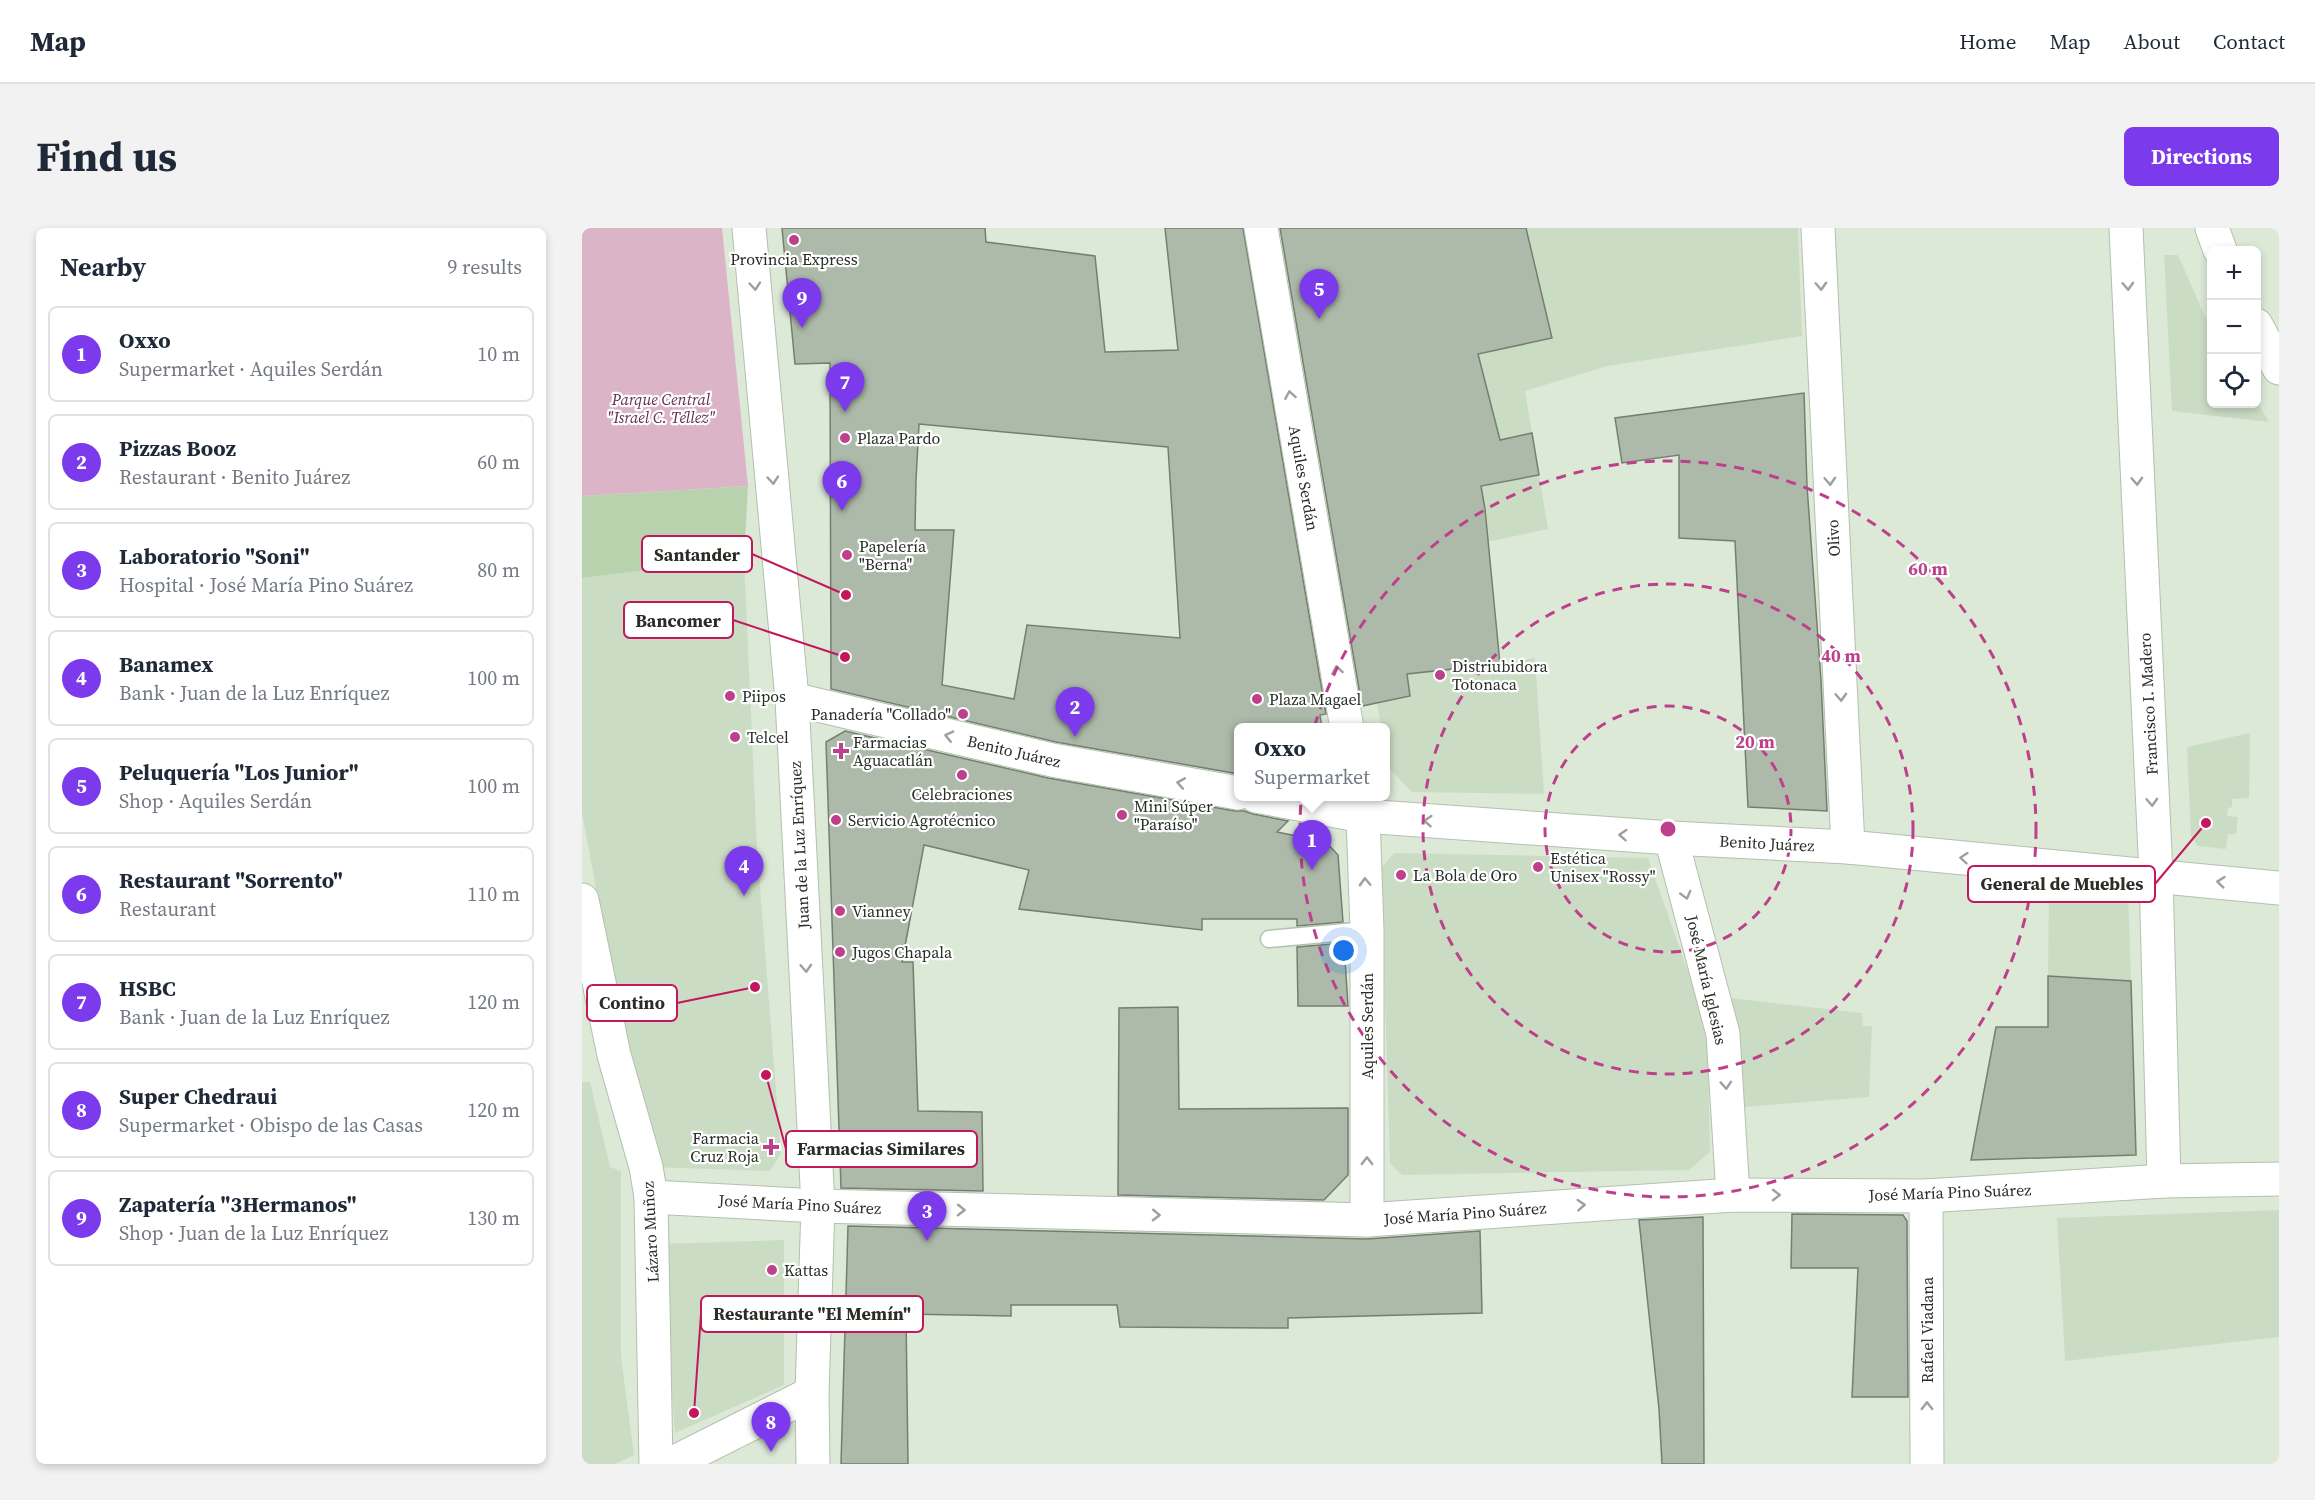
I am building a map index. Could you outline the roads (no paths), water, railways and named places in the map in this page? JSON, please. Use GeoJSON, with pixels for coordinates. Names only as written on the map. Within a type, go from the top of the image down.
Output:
{"type":"FeatureCollection","features":[{"type":"Feature","properties":{"kind":"street","name":"Juan de la Luz Enríquez"},"geometry":{"type":"LineString","coordinates":[[749,228],[792,699],[819,1206],[812,1393],[813,1464]]}},
{"type":"Feature","properties":{"kind":"street","name":"Aquiles Serdán"},"geometry":{"type":"LineString","coordinates":[[1261,228],[1346,723]]}},
{"type":"Feature","properties":{"kind":"street","name":"Olivo"},"geometry":{"type":"LineString","coordinates":[[1818,228],[1848,847]]}},
{"type":"Feature","properties":{"kind":"street","name":"Francisco I. Madero"},"geometry":{"type":"LineString","coordinates":[[2126,228],[2156,875],[2164,1181]]}},
{"type":"Feature","properties":{"kind":"street"},"geometry":{"type":"LineString","coordinates":[[2212,228],[2219,246]]}},
{"type":"Feature","properties":{"kind":"street"},"geometry":{"type":"LineString","coordinates":[[2261,335],[2279,368]]}},
{"type":"Feature","properties":{"kind":"street","name":"Benito Juárez"},"geometry":{"type":"LineString","coordinates":[[792,699],[1052,760],[1234,792]]}},
{"type":"Feature","properties":{"kind":"street","name":"Benito Juárez"},"geometry":{"type":"LineString","coordinates":[[1308,801],[1671,838],[1848,847],[2279,888]]}},
{"type":"Feature","properties":{"kind":"street","name":"Aquiles Serdán"},"geometry":{"type":"LineString","coordinates":[[1361,806],[1367,930],[1367,1220]]}},
{"type":"Feature","properties":{"kind":"street","name":"José María Iglesias"},"geometry":{"type":"LineString","coordinates":[[1671,838],[1723,1034],[1733,1195]]}},
{"type":"Feature","properties":{"kind":"street","name":"Lázaro Muñoz"},"geometry":{"type":"LineString","coordinates":[[582,900],[614,1056],[646,1167],[651,1197],[656,1464]]}},
{"type":"Feature","properties":{"kind":"street","name":"José María Pino Suárez"},"geometry":{"type":"LineString","coordinates":[[651,1197],[819,1206],[1367,1220],[1733,1195],[1926,1196],[2164,1181],[2279,1179]]}},
{"type":"Feature","properties":{"kind":"street","name":"Rafael Viadana"},"geometry":{"type":"LineString","coordinates":[[1926,1196],[1927,1464]]}},
{"type":"Feature","properties":{"kind":"street"},"geometry":{"type":"LineString","coordinates":[[671,1464],[812,1393]]}},
{"type":"Feature","properties":{"kind":"lane"},"geometry":{"type":"LineString","coordinates":[[1269,939],[1367,930]]}},
{"type":"Feature","properties":{"kind":"place","name":"Provincia Express"},"geometry":{"type":"Point","coordinates":[794,240]}},
{"type":"Feature","properties":{"kind":"place","name":"Peluquería \"Los Junior\""},"geometry":{"type":"Point","coordinates":[1319,319]}},
{"type":"Feature","properties":{"kind":"place","name":"Zapatería \"3Hermanos\""},"geometry":{"type":"Point","coordinates":[802,328]}},
{"type":"Feature","properties":{"kind":"place","name":"HSBC"},"geometry":{"type":"Point","coordinates":[845,412]}},
{"type":"Feature","properties":{"kind":"place","name":"Plaza Pardo"},"geometry":{"type":"Point","coordinates":[845,438]}},
{"type":"Feature","properties":{"kind":"place","name":"Restaurant \"Sorrento\""},"geometry":{"type":"Point","coordinates":[842,511]}},
{"type":"Feature","properties":{"kind":"place","name":"Papelería \"Berna\""},"geometry":{"type":"Point","coordinates":[847,555]}},
{"type":"Feature","properties":{"kind":"place","name":"Santander"},"geometry":{"type":"Point","coordinates":[846,595]}},
{"type":"Feature","properties":{"kind":"place","name":"Bancomer"},"geometry":{"type":"Point","coordinates":[845,657]}},
{"type":"Feature","properties":{"kind":"place","name":"Distriubidora Totonaca"},"geometry":{"type":"Point","coordinates":[1440,675]}},
{"type":"Feature","properties":{"kind":"place","name":"Piipos"},"geometry":{"type":"Point","coordinates":[730,696]}},
{"type":"Feature","properties":{"kind":"place","name":"Plaza Magael"},"geometry":{"type":"Point","coordinates":[1257,699]}},
{"type":"Feature","properties":{"kind":"place","name":"Panadería \"Collado\""},"geometry":{"type":"Point","coordinates":[963,714]}},
{"type":"Feature","properties":{"kind":"place","name":"Telcel"},"geometry":{"type":"Point","coordinates":[735,737]}},
{"type":"Feature","properties":{"kind":"place","name":"Pizzas Booz"},"geometry":{"type":"Point","coordinates":[1075,737]}},
{"type":"Feature","properties":{"kind":"place","name":"Farmacias Aguacatlán"},"geometry":{"type":"Point","coordinates":[841,751]}},
{"type":"Feature","properties":{"kind":"place","name":"Celebraciones"},"geometry":{"type":"Point","coordinates":[962,775]}},
{"type":"Feature","properties":{"kind":"place","name":"Mini Súper \"Paraíso\""},"geometry":{"type":"Point","coordinates":[1122,815]}},
{"type":"Feature","properties":{"kind":"place","name":"Servicio Agrotécnico"},"geometry":{"type":"Point","coordinates":[836,820]}},
{"type":"Feature","properties":{"kind":"place","name":"General de Muebles"},"geometry":{"type":"Point","coordinates":[2206,823]}},
{"type":"Feature","properties":{"kind":"place","name":"Estética Unisex \"Rossy\""},"geometry":{"type":"Point","coordinates":[1538,867]}},
{"type":"Feature","properties":{"kind":"place","name":"Oxxo"},"geometry":{"type":"Point","coordinates":[1312,870]}},
{"type":"Feature","properties":{"kind":"place","name":"La Bola de Oro"},"geometry":{"type":"Point","coordinates":[1401,875]}},
{"type":"Feature","properties":{"kind":"place","name":"Banamex"},"geometry":{"type":"Point","coordinates":[744,896]}},
{"type":"Feature","properties":{"kind":"place","name":"Vianney"},"geometry":{"type":"Point","coordinates":[840,911]}},
{"type":"Feature","properties":{"kind":"place","name":"Jugos Chapala"},"geometry":{"type":"Point","coordinates":[840,952]}},
{"type":"Feature","properties":{"kind":"place","name":"Contino"},"geometry":{"type":"Point","coordinates":[755,987]}},
{"type":"Feature","properties":{"kind":"place","name":"Farmacias Similares"},"geometry":{"type":"Point","coordinates":[766,1075]}},
{"type":"Feature","properties":{"kind":"place","name":"Farmacia Cruz Roja"},"geometry":{"type":"Point","coordinates":[771,1147]}},
{"type":"Feature","properties":{"kind":"place","name":"Laboratorio \"Soni\""},"geometry":{"type":"Point","coordinates":[927,1241]}},
{"type":"Feature","properties":{"kind":"place","name":"Kattas"},"geometry":{"type":"Point","coordinates":[772,1270]}},
{"type":"Feature","properties":{"kind":"place","name":"Restaurante \"El Memín\""},"geometry":{"type":"Point","coordinates":[694,1413]}},
{"type":"Feature","properties":{"kind":"place","name":"Super Chedraui"},"geometry":{"type":"Point","coordinates":[771,1452]}},
{"type":"Feature","properties":{"kind":"park label","name":"Parque Central \"Israel C. Téllez\""},"geometry":{"type":"Point","coordinates":[661,408]}}]}
